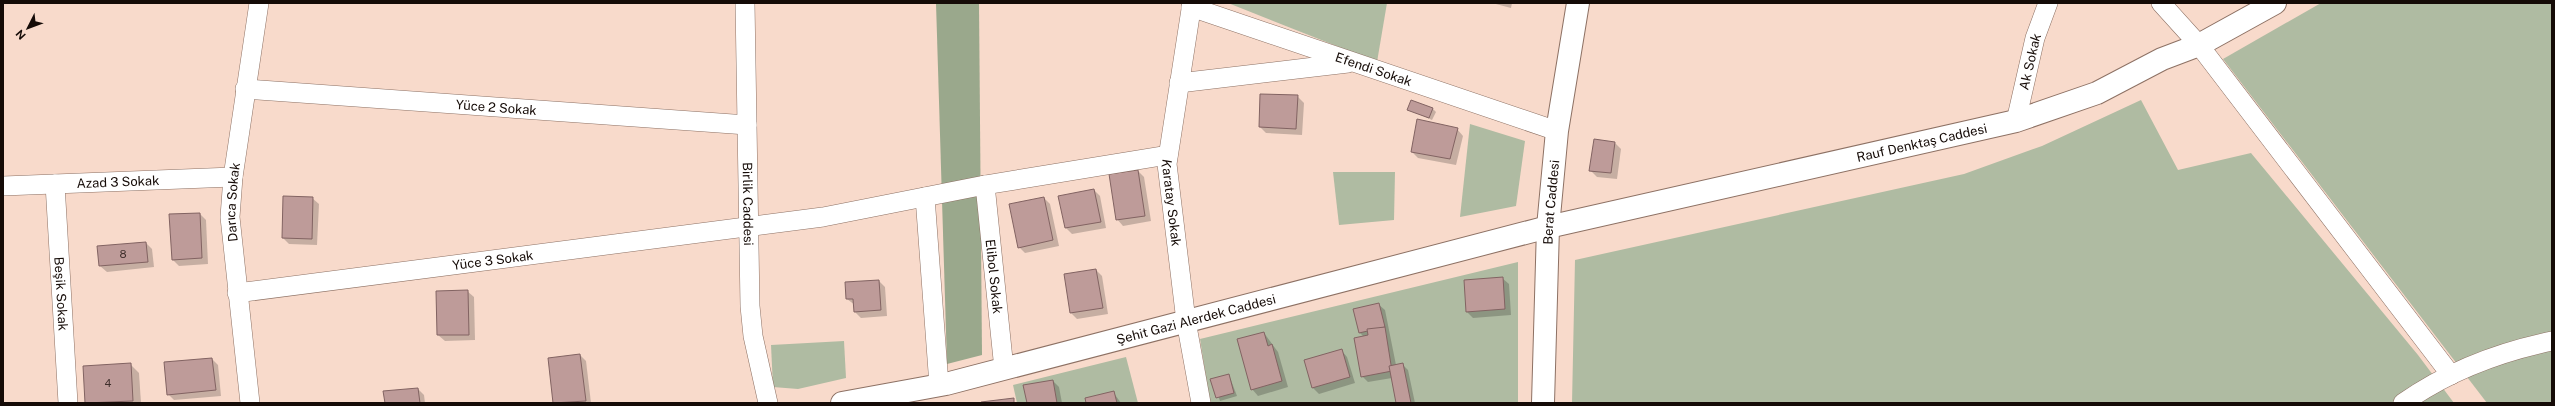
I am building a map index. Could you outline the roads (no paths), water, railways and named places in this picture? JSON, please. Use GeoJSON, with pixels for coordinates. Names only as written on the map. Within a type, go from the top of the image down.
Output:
{"type":"FeatureCollection","features":[{"type":"Feature","properties":{"kind":"street","name":"Darıca Sokak"},"geometry":{"type":"LineString","coordinates":[[250,403],[230,217],[233,177],[259,3]]}},
{"type":"Feature","properties":{"kind":"street","name":"Birlik Caddesi"},"geometry":{"type":"LineString","coordinates":[[745,3],[749,228],[753,336],[768,403]]}},
{"type":"Feature","properties":{"kind":"street","name":"Berat Caddesi"},"geometry":{"type":"LineString","coordinates":[[1543,403],[1548,227],[1557,131],[1578,3]]}},
{"type":"Feature","properties":{"kind":"street","name":"Ak Sokak"},"geometry":{"type":"LineString","coordinates":[[2016,121],[2035,38],[2048,3]]}},
{"type":"Feature","properties":{"kind":"street"},"geometry":{"type":"LineString","coordinates":[[2161,3],[2199,45],[2451,375]]}},
{"type":"Feature","properties":{"kind":"street","name":"Rauf Denktaş Caddesi"},"geometry":{"type":"LineString","coordinates":[[1548,227],[2016,121],[2097,93],[2162,59],[2199,45],[2275,3]]}},
{"type":"Feature","properties":{"kind":"street","name":"Efendi Sokak"},"geometry":{"type":"LineString","coordinates":[[1192,5],[1557,131]]}},
{"type":"Feature","properties":{"kind":"street","name":"Karatay Sokak"},"geometry":{"type":"LineString","coordinates":[[1192,5],[1168,155],[1170,192],[1186,322],[1200,403]]}},
{"type":"Feature","properties":{"kind":"street"},"geometry":{"type":"LineString","coordinates":[[1179,83],[1354,62]]}},
{"type":"Feature","properties":{"kind":"street","name":"Yüce 2 Sokak"},"geometry":{"type":"LineString","coordinates":[[245,89],[747,125]]}},
{"type":"Feature","properties":{"kind":"street","name":"Yüce 3 Sokak"},"geometry":{"type":"LineString","coordinates":[[237,293],[749,228],[823,217],[985,185],[1168,155]]}},
{"type":"Feature","properties":{"kind":"street","name":"Azad 3 Sokak"},"geometry":{"type":"LineString","coordinates":[[3,186],[233,177]]}},
{"type":"Feature","properties":{"kind":"street","name":"Beşik Sokak"},"geometry":{"type":"LineString","coordinates":[[55,184],[68,403]]}},
{"type":"Feature","properties":{"kind":"street","name":"Elibol Sokak"},"geometry":{"type":"LineString","coordinates":[[985,185],[1004,369]]}},
{"type":"Feature","properties":{"kind":"street"},"geometry":{"type":"LineString","coordinates":[[925,197],[939,385]]}},
{"type":"Feature","properties":{"kind":"street","name":"Şehit Gazi Alerdek Caddesi"},"geometry":{"type":"LineString","coordinates":[[842,403],[873,401],[1004,369],[1548,227]]}},
{"type":"Feature","properties":{"kind":"street"},"geometry":{"type":"LineString","coordinates":[[2403,403],[2451,375],[2493,357],[2552,341]]}}]}
